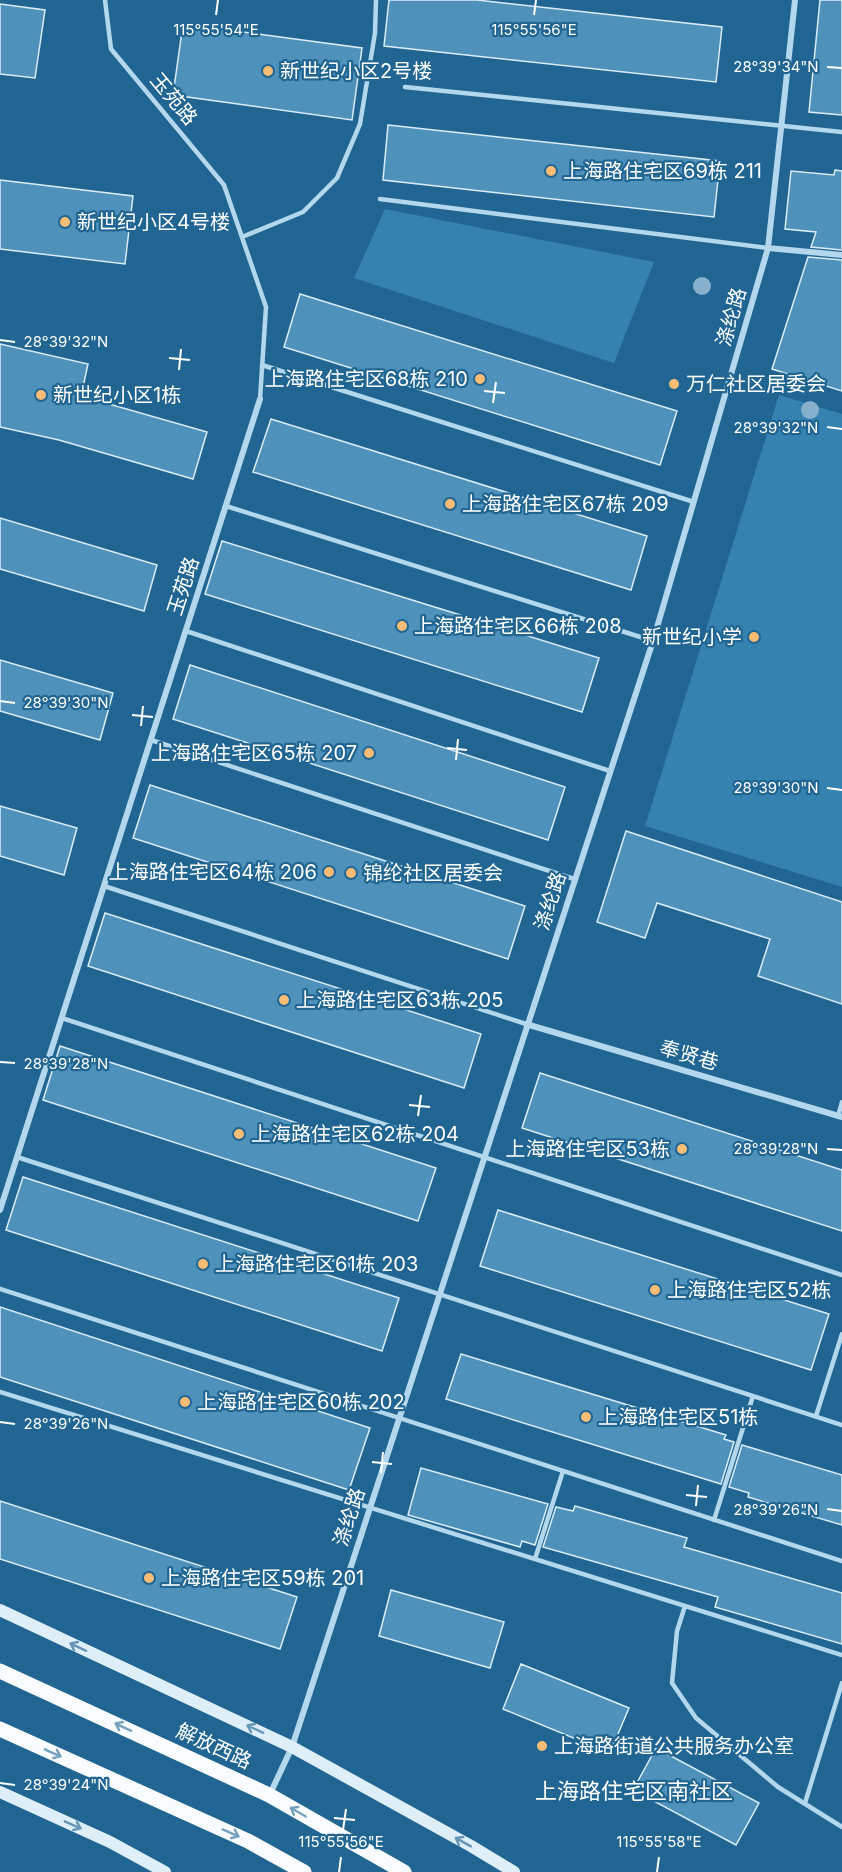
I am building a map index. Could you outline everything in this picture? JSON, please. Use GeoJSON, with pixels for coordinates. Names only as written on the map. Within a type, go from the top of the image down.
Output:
{"type":"FeatureCollection","features":[{"type":"Feature","properties":{"kind":"main road"},"geometry":{"type":"LineString","coordinates":[[0,1610],[292,1747],[471,1846],[513,1872]]}},
{"type":"Feature","properties":{"kind":"main road","name":"解放西路"},"geometry":{"type":"LineString","coordinates":[[0,1671],[269,1795],[404,1872]]}},
{"type":"Feature","properties":{"kind":"main road"},"geometry":{"type":"LineString","coordinates":[[0,1729],[248,1841],[304,1872]]}},
{"type":"Feature","properties":{"kind":"main road"},"geometry":{"type":"LineString","coordinates":[[0,1792],[110,1842],[165,1872]]}},
{"type":"Feature","properties":{"kind":"street","name":"涤纶路"},"geometry":{"type":"LineString","coordinates":[[269,1795],[292,1747],[526,1024],[653,641],[694,502],[768,248],[795,0]]}},
{"type":"Feature","properties":{"kind":"street"},"geometry":{"type":"LineString","coordinates":[[768,248],[842,255]]}},
{"type":"Feature","properties":{"kind":"street","name":"玉苑路"},"geometry":{"type":"LineString","coordinates":[[0,1210],[260,399]]}},
{"type":"Feature","properties":{"kind":"street","name":"奉贤巷"},"geometry":{"type":"LineString","coordinates":[[526,1024],[840,1117]]}},
{"type":"Feature","properties":{"kind":"lane","name":"玉苑路"},"geometry":{"type":"LineString","coordinates":[[105,0],[111,49],[224,185],[266,307],[260,399]]}},
{"type":"Feature","properties":{"kind":"lane"},"geometry":{"type":"LineString","coordinates":[[242,237],[303,212],[337,178],[360,124],[375,33],[376,0]]}},
{"type":"Feature","properties":{"kind":"lane"},"geometry":{"type":"LineString","coordinates":[[405,87],[842,132]]}},
{"type":"Feature","properties":{"kind":"lane"},"geometry":{"type":"LineString","coordinates":[[380,199],[768,248]]}},
{"type":"Feature","properties":{"kind":"lane"},"geometry":{"type":"LineString","coordinates":[[262,365],[694,502]]}},
{"type":"Feature","properties":{"kind":"lane"},"geometry":{"type":"LineString","coordinates":[[226,506],[653,641]]}},
{"type":"Feature","properties":{"kind":"lane"},"geometry":{"type":"LineString","coordinates":[[186,631],[610,771]]}},
{"type":"Feature","properties":{"kind":"lane"},"geometry":{"type":"LineString","coordinates":[[151,740],[574,879]]}},
{"type":"Feature","properties":{"kind":"lane"},"geometry":{"type":"LineString","coordinates":[[104,886],[526,1024]]}},
{"type":"Feature","properties":{"kind":"lane"},"geometry":{"type":"LineString","coordinates":[[62,1018],[842,1275]]}},
{"type":"Feature","properties":{"kind":"lane"},"geometry":{"type":"LineString","coordinates":[[840,1117],[842,1102]]}},
{"type":"Feature","properties":{"kind":"lane"},"geometry":{"type":"LineString","coordinates":[[17,1157],[842,1425]]}},
{"type":"Feature","properties":{"kind":"lane"},"geometry":{"type":"LineString","coordinates":[[0,1289],[842,1561]]}},
{"type":"Feature","properties":{"kind":"lane"},"geometry":{"type":"LineString","coordinates":[[816,1416],[842,1334]]}},
{"type":"Feature","properties":{"kind":"lane"},"geometry":{"type":"LineString","coordinates":[[0,1392],[842,1655]]}},
{"type":"Feature","properties":{"kind":"lane"},"geometry":{"type":"LineString","coordinates":[[714,1520],[753,1396]]}},
{"type":"Feature","properties":{"kind":"lane"},"geometry":{"type":"LineString","coordinates":[[536,1559],[563,1471]]}},
{"type":"Feature","properties":{"kind":"lane"},"geometry":{"type":"LineString","coordinates":[[685,1606],[677,1631],[672,1683],[696,1718],[778,1787],[842,1827]]}},
{"type":"Feature","properties":{"kind":"lane"},"geometry":{"type":"LineString","coordinates":[[805,1803],[842,1683]]}},
{"type":"Feature","properties":{"kind":"shaded area"},"geometry":{"type":"Polygon","coordinates":[[[385,209],[654,262],[614,363],[354,278],[385,209]]]}},
{"type":"Feature","properties":{"kind":"shaded area"},"geometry":{"type":"Polygon","coordinates":[[[779,395],[842,414],[842,887],[645,826],[779,395]]]}},
{"type":"Feature","properties":{"kind":"building"},"geometry":{"type":"Polygon","coordinates":[[[389,0],[477,0],[722,27],[716,82],[384,46],[389,0]]]}},
{"type":"Feature","properties":{"kind":"building"},"geometry":{"type":"Polygon","coordinates":[[[820,0],[842,0],[842,115],[809,112],[820,0]]]}},
{"type":"Feature","properties":{"kind":"building"},"geometry":{"type":"Polygon","coordinates":[[[0,4],[45,10],[35,78],[0,74],[0,4]]]}},
{"type":"Feature","properties":{"kind":"building","name":"新世纪小区2号楼"},"geometry":{"type":"Polygon","coordinates":[[[183,24],[362,48],[352,120],[173,95],[183,24]]]}},
{"type":"Feature","properties":{"kind":"building","name":"上海路住宅区69栋 211"},"geometry":{"type":"Polygon","coordinates":[[[388,125],[720,161],[714,217],[383,180],[388,125]]]}},
{"type":"Feature","properties":{"kind":"building"},"geometry":{"type":"Polygon","coordinates":[[[835,170],[842,171],[842,250],[811,247],[816,232],[785,229],[791,171],[834,175],[835,170]]]}},
{"type":"Feature","properties":{"kind":"building","name":"新世纪小区4号楼"},"geometry":{"type":"Polygon","coordinates":[[[0,180],[133,196],[125,264],[0,249],[0,180]]]}},
{"type":"Feature","properties":{"kind":"building"},"geometry":{"type":"Polygon","coordinates":[[[808,257],[842,260],[842,391],[772,369],[808,257]]]}},
{"type":"Feature","properties":{"kind":"building","name":"上海路住宅区68栋 210"},"geometry":{"type":"Polygon","coordinates":[[[300,294],[677,411],[660,465],[284,347],[300,294]]]}},
{"type":"Feature","properties":{"kind":"building"},"geometry":{"type":"Polygon","coordinates":[[[0,344],[88,364],[81,396],[207,432],[193,479],[59,440],[0,427],[0,344]]]}},
{"type":"Feature","properties":{"kind":"building","name":"上海路住宅区67栋 209"},"geometry":{"type":"Polygon","coordinates":[[[271,419],[647,536],[631,590],[253,472],[271,419]]]}},
{"type":"Feature","properties":{"kind":"building"},"geometry":{"type":"Polygon","coordinates":[[[0,518],[157,565],[144,611],[0,569],[0,518]]]}},
{"type":"Feature","properties":{"kind":"building","name":"上海路住宅区66栋 208"},"geometry":{"type":"Polygon","coordinates":[[[222,541],[599,658],[582,712],[205,594],[222,541]]]}},
{"type":"Feature","properties":{"kind":"building"},"geometry":{"type":"Polygon","coordinates":[[[0,660],[113,693],[100,740],[0,711],[0,660]]]}},
{"type":"Feature","properties":{"kind":"building","name":"上海路住宅区65栋 207"},"geometry":{"type":"Polygon","coordinates":[[[190,665],[565,787],[548,840],[173,719],[190,665]]]}},
{"type":"Feature","properties":{"kind":"building","name":"上海路住宅区64栋 206"},"geometry":{"type":"Polygon","coordinates":[[[150,785],[525,906],[508,959],[133,838],[150,785]]]}},
{"type":"Feature","properties":{"kind":"building"},"geometry":{"type":"Polygon","coordinates":[[[0,806],[77,828],[64,875],[0,856],[0,806]]]}},
{"type":"Feature","properties":{"kind":"building"},"geometry":{"type":"Polygon","coordinates":[[[626,831],[842,902],[842,1004],[758,976],[770,939],[657,903],[645,938],[597,922],[626,831]]]}},
{"type":"Feature","properties":{"kind":"building","name":"上海路住宅区63栋 205"},"geometry":{"type":"Polygon","coordinates":[[[105,913],[481,1034],[464,1088],[88,966],[105,913]]]}},
{"type":"Feature","properties":{"kind":"building","name":"上海路住宅区62栋 204"},"geometry":{"type":"Polygon","coordinates":[[[60,1046],[436,1168],[418,1221],[43,1100],[60,1046]]]}},
{"type":"Feature","properties":{"kind":"building","name":"上海路住宅区53栋"},"geometry":{"type":"Polygon","coordinates":[[[540,1073],[842,1170],[842,1231],[522,1128],[540,1073]]]}},
{"type":"Feature","properties":{"kind":"building","name":"上海路住宅区61栋 203"},"geometry":{"type":"Polygon","coordinates":[[[23,1177],[399,1298],[382,1351],[6,1230],[23,1177]]]}},
{"type":"Feature","properties":{"kind":"building","name":"上海路住宅区52栋"},"geometry":{"type":"Polygon","coordinates":[[[498,1210],[829,1314],[811,1370],[480,1266],[498,1210]]]}},
{"type":"Feature","properties":{"kind":"building","name":"上海路住宅区60栋 202"},"geometry":{"type":"Polygon","coordinates":[[[0,1307],[370,1428],[349,1490],[0,1377],[0,1307]]]}},
{"type":"Feature","properties":{"kind":"building","name":"上海路住宅区51栋"},"geometry":{"type":"Polygon","coordinates":[[[461,1354],[726,1435],[724,1439],[734,1442],[721,1484],[446,1399],[461,1354]]]}},
{"type":"Feature","properties":{"kind":"building"},"geometry":{"type":"Polygon","coordinates":[[[742,1445],[842,1475],[842,1525],[748,1497],[749,1493],[729,1487],[742,1445]]]}},
{"type":"Feature","properties":{"kind":"building"},"geometry":{"type":"Polygon","coordinates":[[[421,1468],[548,1504],[535,1545],[522,1541],[520,1547],[408,1515],[421,1468]]]}},
{"type":"Feature","properties":{"kind":"building","name":"上海路住宅区59栋 201"},"geometry":{"type":"Polygon","coordinates":[[[0,1501],[297,1597],[280,1649],[0,1559],[0,1501]]]}},
{"type":"Feature","properties":{"kind":"building"},"geometry":{"type":"Polygon","coordinates":[[[575,1506],[687,1538],[684,1547],[842,1593],[842,1644],[715,1607],[718,1597],[543,1547],[556,1507],[573,1511],[575,1506]]]}},
{"type":"Feature","properties":{"kind":"building"},"geometry":{"type":"Polygon","coordinates":[[[391,1590],[504,1622],[490,1668],[379,1636],[391,1590]]]}},
{"type":"Feature","properties":{"kind":"building"},"geometry":{"type":"Polygon","coordinates":[[[521,1664],[629,1708],[610,1753],[503,1709],[521,1664]]]}},
{"type":"Feature","properties":{"kind":"building"},"geometry":{"type":"Polygon","coordinates":[[[656,1748],[759,1803],[736,1845],[633,1790],[656,1748]]]}},
{"type":"Feature","properties":{"kind":"place","name":"新世纪小区2号楼"},"geometry":{"type":"Point","coordinates":[268,71]}},
{"type":"Feature","properties":{"kind":"place","name":"上海路住宅区69栋 211"},"geometry":{"type":"Point","coordinates":[551,171]}},
{"type":"Feature","properties":{"kind":"place","name":"新世纪小区4号楼"},"geometry":{"type":"Point","coordinates":[65,222]}},
{"type":"Feature","properties":{"kind":"place","name":"上海路住宅区68栋 210"},"geometry":{"type":"Point","coordinates":[480,379]}},
{"type":"Feature","properties":{"kind":"place","name":"万仁社区居委会"},"geometry":{"type":"Point","coordinates":[674,384]}},
{"type":"Feature","properties":{"kind":"place","name":"新世纪小区1栋"},"geometry":{"type":"Point","coordinates":[41,395]}},
{"type":"Feature","properties":{"kind":"place","name":"上海路住宅区67栋 209"},"geometry":{"type":"Point","coordinates":[450,504]}},
{"type":"Feature","properties":{"kind":"place","name":"上海路住宅区66栋 208"},"geometry":{"type":"Point","coordinates":[402,626]}},
{"type":"Feature","properties":{"kind":"place","name":"新世纪小学"},"geometry":{"type":"Point","coordinates":[754,637]}},
{"type":"Feature","properties":{"kind":"place","name":"上海路住宅区65栋 207"},"geometry":{"type":"Point","coordinates":[369,753]}},
{"type":"Feature","properties":{"kind":"place","name":"上海路住宅区64栋 206"},"geometry":{"type":"Point","coordinates":[329,872]}},
{"type":"Feature","properties":{"kind":"place","name":"锦纶社区居委会"},"geometry":{"type":"Point","coordinates":[351,873]}},
{"type":"Feature","properties":{"kind":"place","name":"上海路住宅区63栋 205"},"geometry":{"type":"Point","coordinates":[284,1000]}},
{"type":"Feature","properties":{"kind":"place","name":"上海路住宅区62栋 204"},"geometry":{"type":"Point","coordinates":[239,1134]}},
{"type":"Feature","properties":{"kind":"place","name":"上海路住宅区53栋"},"geometry":{"type":"Point","coordinates":[682,1149]}},
{"type":"Feature","properties":{"kind":"place","name":"上海路住宅区61栋 203"},"geometry":{"type":"Point","coordinates":[203,1264]}},
{"type":"Feature","properties":{"kind":"place","name":"上海路住宅区52栋"},"geometry":{"type":"Point","coordinates":[655,1290]}},
{"type":"Feature","properties":{"kind":"place","name":"上海路住宅区60栋 202"},"geometry":{"type":"Point","coordinates":[185,1402]}},
{"type":"Feature","properties":{"kind":"place","name":"上海路住宅区51栋"},"geometry":{"type":"Point","coordinates":[586,1417]}},
{"type":"Feature","properties":{"kind":"place","name":"上海路住宅区59栋 201"},"geometry":{"type":"Point","coordinates":[149,1578]}},
{"type":"Feature","properties":{"kind":"place","name":"上海路街道公共服务办公室"},"geometry":{"type":"Point","coordinates":[542,1746]}},
{"type":"Feature","properties":{"kind":"district","name":"上海路住宅区南社区"},"geometry":{"type":"Point","coordinates":[634,1791]}}]}
